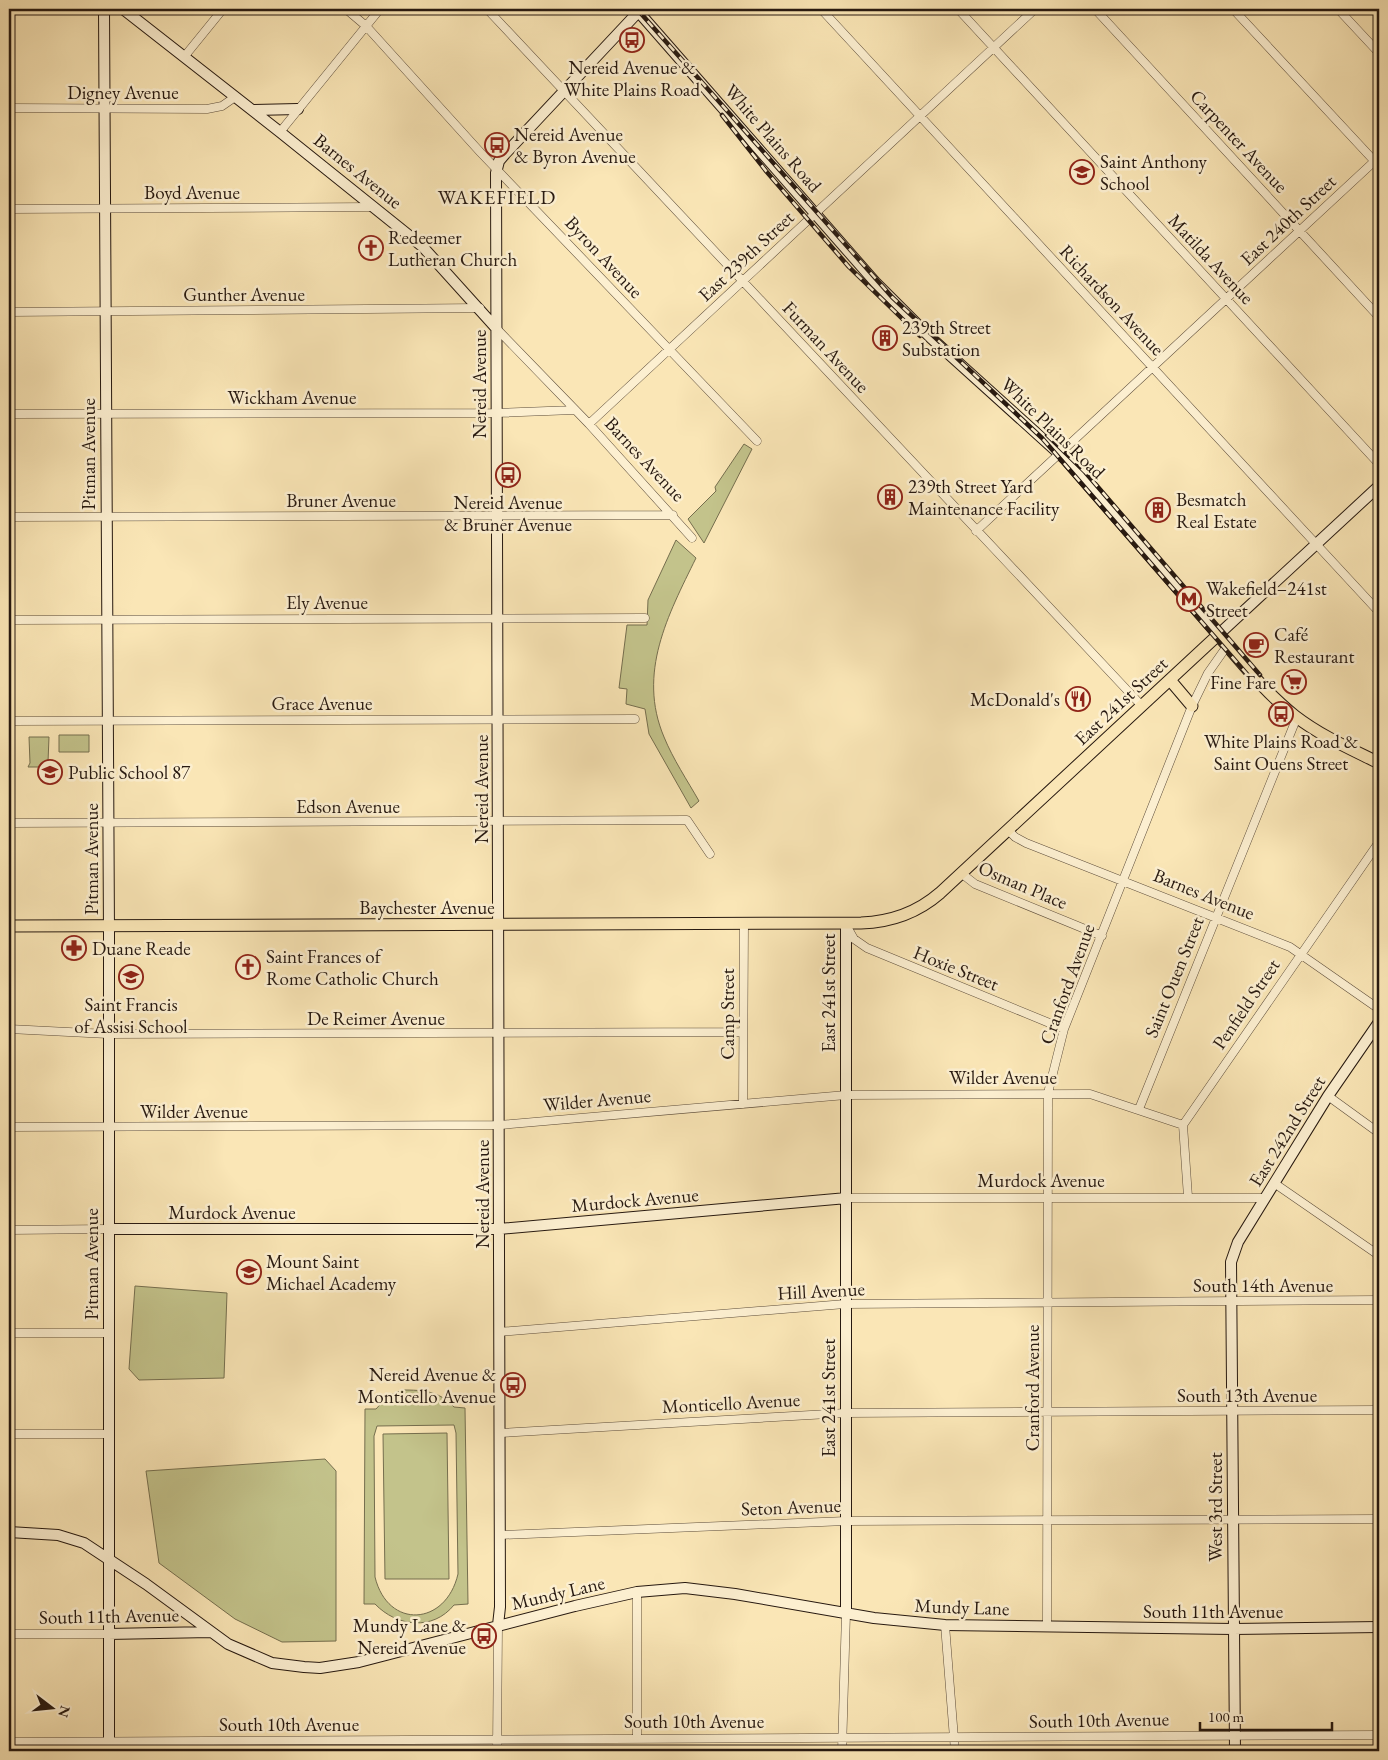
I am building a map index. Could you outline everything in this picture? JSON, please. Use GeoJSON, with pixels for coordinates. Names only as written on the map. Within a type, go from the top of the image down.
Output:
{"type":"FeatureCollection","features":[{"type":"Feature","properties":{"kind":"main road","name":"White Plains Road"},"geometry":{"type":"LineString","coordinates":[[1218,636],[1270,694],[1297,717],[1323,734],[1379,763]]}},
{"type":"Feature","properties":{"kind":"main road","name":"East 241st Street"},"geometry":{"type":"LineString","coordinates":[[846,923],[880,922],[912,912],[934,898],[1218,636]]}},
{"type":"Feature","properties":{"kind":"main road"},"geometry":{"type":"LineString","coordinates":[[1170,680],[1192,706]]}},
{"type":"Feature","properties":{"kind":"main road","name":"Baychester Avenue"},"geometry":{"type":"LineString","coordinates":[[9,926],[846,923]]}},
{"type":"Feature","properties":{"kind":"street","name":"Pitman Avenue"},"geometry":{"type":"LineString","coordinates":[[104,9],[109,925],[109,1746]]}},
{"type":"Feature","properties":{"kind":"street","name":"Barnes Avenue"},"geometry":{"type":"LineString","coordinates":[[122,9],[422,246],[480,308],[496,328],[589,424],[692,538]]}},
{"type":"Feature","properties":{"kind":"street"},"geometry":{"type":"LineString","coordinates":[[184,57],[223,9]]}},
{"type":"Feature","properties":{"kind":"street","name":"Byron Avenue"},"geometry":{"type":"LineString","coordinates":[[346,9],[366,26],[668,350],[757,441]]}},
{"type":"Feature","properties":{"kind":"street"},"geometry":{"type":"LineString","coordinates":[[280,132],[380,9]]}},
{"type":"Feature","properties":{"kind":"street","name":"Furman Avenue"},"geometry":{"type":"LineString","coordinates":[[487,9],[1142,706]]}},
{"type":"Feature","properties":{"kind":"street","name":"Richardson Avenue"},"geometry":{"type":"LineString","coordinates":[[821,9],[1379,612]]}},
{"type":"Feature","properties":{"kind":"street","name":"Matilda Avenue"},"geometry":{"type":"LineString","coordinates":[[958,9],[1379,464]]}},
{"type":"Feature","properties":{"kind":"street","name":"East 239th Street"},"geometry":{"type":"LineString","coordinates":[[589,424],[1036,9]]}},
{"type":"Feature","properties":{"kind":"street","name":"Carpenter Avenue"},"geometry":{"type":"LineString","coordinates":[[1094,9],[1379,317]]}},
{"type":"Feature","properties":{"kind":"street"},"geometry":{"type":"LineString","coordinates":[[1233,9],[1378,161]]}},
{"type":"Feature","properties":{"kind":"street"},"geometry":{"type":"LineString","coordinates":[[1338,9],[1379,53]]}},
{"type":"Feature","properties":{"kind":"street"},"geometry":{"type":"LineString","coordinates":[[497,168],[505,154],[638,10]]}},
{"type":"Feature","properties":{"kind":"street","name":"White Plains Road"},"geometry":{"type":"LineString","coordinates":[[638,10],[815,214],[913,321],[1059,453],[1218,636]]}},
{"type":"Feature","properties":{"kind":"street","name":"Digney Avenue"},"geometry":{"type":"LineString","coordinates":[[9,108],[214,108],[235,97]]}},
{"type":"Feature","properties":{"kind":"street"},"geometry":{"type":"LineString","coordinates":[[252,110],[298,109]]}},
{"type":"Feature","properties":{"kind":"street","name":"East 240th Street"},"geometry":{"type":"LineString","coordinates":[[976,530],[1378,161]]}},
{"type":"Feature","properties":{"kind":"street","name":"Nereid Avenue"},"geometry":{"type":"LineString","coordinates":[[497,168],[496,412],[500,924],[498,1625]]}},
{"type":"Feature","properties":{"kind":"street","name":"Boyd Avenue"},"geometry":{"type":"LineString","coordinates":[[9,209],[375,207]]}},
{"type":"Feature","properties":{"kind":"street","name":"Gunther Avenue"},"geometry":{"type":"LineString","coordinates":[[9,312],[480,308]]}},
{"type":"Feature","properties":{"kind":"street","name":"Wickham Avenue"},"geometry":{"type":"LineString","coordinates":[[9,414],[574,410]]}},
{"type":"Feature","properties":{"kind":"street","name":"East 241st Street"},"geometry":{"type":"LineString","coordinates":[[1218,636],[1379,486]]}},
{"type":"Feature","properties":{"kind":"street","name":"Bruner Avenue"},"geometry":{"type":"LineString","coordinates":[[9,517],[673,515]]}},
{"type":"Feature","properties":{"kind":"street","name":"Ely Avenue"},"geometry":{"type":"LineString","coordinates":[[9,620],[645,618]]}},
{"type":"Feature","properties":{"kind":"street","name":"Cranford Avenue"},"geometry":{"type":"LineString","coordinates":[[1047,1627],[1048,1093],[1064,1029],[1192,706],[1208,673],[1227,646]]}},
{"type":"Feature","properties":{"kind":"street","name":"Saint Ouen Street"},"geometry":{"type":"LineString","coordinates":[[1139,1109],[1297,717]]}},
{"type":"Feature","properties":{"kind":"street","name":"Grace Avenue"},"geometry":{"type":"LineString","coordinates":[[9,721],[635,719]]}},
{"type":"Feature","properties":{"kind":"street","name":"Edson Avenue"},"geometry":{"type":"LineString","coordinates":[[9,823],[687,820],[710,854]]}},
{"type":"Feature","properties":{"kind":"street","name":"Barnes Avenue"},"geometry":{"type":"LineString","coordinates":[[1008,830],[1023,842],[1301,952],[1379,1009]]}},
{"type":"Feature","properties":{"kind":"street","name":"Penfield Street"},"geometry":{"type":"LineString","coordinates":[[1183,1125],[1379,842]]}},
{"type":"Feature","properties":{"kind":"street","name":"Osman Place"},"geometry":{"type":"LineString","coordinates":[[961,873],[975,884],[1102,936]]}},
{"type":"Feature","properties":{"kind":"street","name":"Camp Street"},"geometry":{"type":"LineString","coordinates":[[743,1104],[744,923]]}},
{"type":"Feature","properties":{"kind":"street","name":"East 241st Street"},"geometry":{"type":"LineString","coordinates":[[846,923],[846,1613]]}},
{"type":"Feature","properties":{"kind":"street","name":"Hoxie Street"},"geometry":{"type":"LineString","coordinates":[[846,923],[854,939],[867,948],[1064,1029]]}},
{"type":"Feature","properties":{"kind":"street","name":"East 242nd Street"},"geometry":{"type":"LineString","coordinates":[[1231,1262],[1238,1242],[1274,1183],[1328,1096],[1379,1022]]}},
{"type":"Feature","properties":{"kind":"street","name":"De Reimer Avenue"},"geometry":{"type":"LineString","coordinates":[[9,1029],[108,1034],[743,1032]]}},
{"type":"Feature","properties":{"kind":"street","name":"Wilder Avenue"},"geometry":{"type":"LineString","coordinates":[[9,1127],[500,1125],[846,1095],[1048,1093],[1090,1094],[1183,1125]]}},
{"type":"Feature","properties":{"kind":"street"},"geometry":{"type":"LineString","coordinates":[[1328,1096],[1379,1133]]}},
{"type":"Feature","properties":{"kind":"street"},"geometry":{"type":"LineString","coordinates":[[1183,1125],[1188,1198]]}},
{"type":"Feature","properties":{"kind":"street"},"geometry":{"type":"LineString","coordinates":[[1274,1183],[1377,1254]]}},
{"type":"Feature","properties":{"kind":"street","name":"Murdock Avenue"},"geometry":{"type":"LineString","coordinates":[[9,1230],[499,1229],[847,1198],[1265,1198]]}},
{"type":"Feature","properties":{"kind":"street","name":"West 3rd Street"},"geometry":{"type":"LineString","coordinates":[[1231,1262],[1234,1751]]}},
{"type":"Feature","properties":{"kind":"street","name":"South 14th Avenue"},"geometry":{"type":"LineString","coordinates":[[1146,1301],[1379,1300]]}},
{"type":"Feature","properties":{"kind":"street","name":"Hill Avenue"},"geometry":{"type":"LineString","coordinates":[[499,1332],[845,1304],[1146,1301]]}},
{"type":"Feature","properties":{"kind":"street"},"geometry":{"type":"LineString","coordinates":[[9,1333],[108,1333]]}},
{"type":"Feature","properties":{"kind":"street","name":"South 13th Avenue"},"geometry":{"type":"LineString","coordinates":[[1115,1411],[1379,1410]]}},
{"type":"Feature","properties":{"kind":"street","name":"Monticello Avenue"},"geometry":{"type":"LineString","coordinates":[[500,1433],[846,1413],[1115,1411]]}},
{"type":"Feature","properties":{"kind":"street"},"geometry":{"type":"LineString","coordinates":[[9,1434],[108,1434]]}},
{"type":"Feature","properties":{"kind":"street","name":"Seton Avenue"},"geometry":{"type":"LineString","coordinates":[[499,1535],[846,1521],[1379,1519]]}},
{"type":"Feature","properties":{"kind":"street","name":"Mundy Lane"},"geometry":{"type":"LineString","coordinates":[[9,1532],[58,1535],[89,1546],[146,1584],[211,1632],[258,1659],[285,1665],[320,1668],[359,1662],[498,1625],[637,1592],[686,1588],[704,1589],[912,1623],[1047,1627]]}},
{"type":"Feature","properties":{"kind":"street"},"geometry":{"type":"LineString","coordinates":[[637,1592],[637,1737]]}},
{"type":"Feature","properties":{"kind":"street"},"geometry":{"type":"LineString","coordinates":[[842,1751],[846,1613]]}},
{"type":"Feature","properties":{"kind":"street"},"geometry":{"type":"LineString","coordinates":[[496,1751],[498,1625]]}},
{"type":"Feature","properties":{"kind":"street"},"geometry":{"type":"LineString","coordinates":[[945,1625],[955,1751]]}},
{"type":"Feature","properties":{"kind":"street","name":"South 11th Avenue"},"geometry":{"type":"LineString","coordinates":[[1047,1627],[1233,1629],[1379,1627]]}},
{"type":"Feature","properties":{"kind":"street","name":"South 11th Avenue"},"geometry":{"type":"LineString","coordinates":[[9,1634],[211,1632]]}},
{"type":"Feature","properties":{"kind":"street","name":"South 10th Avenue"},"geometry":{"type":"LineString","coordinates":[[9,1742],[109,1746],[637,1737],[954,1738],[1379,1735]]}},
{"type":"Feature","properties":{"kind":"green space"},"geometry":{"type":"Polygon","coordinates":[[[744,444],[752,449],[704,543],[688,519],[716,491],[715,487],[744,444]]]}},
{"type":"Feature","properties":{"kind":"green space"},"geometry":{"type":"Polygon","coordinates":[[[676,540],[696,558],[675,601],[659,645],[655,667],[654,690],[656,713],[664,737],[699,801],[691,808],[649,734],[645,709],[626,704],[627,689],[619,688],[627,625],[647,625],[648,600],[676,540]]]}},
{"type":"Feature","properties":{"kind":"green space"},"geometry":{"type":"Polygon","coordinates":[[[59,735],[89,735],[89,752],[59,752],[59,735]]]}},
{"type":"Feature","properties":{"kind":"green space"},"geometry":{"type":"Polygon","coordinates":[[[29,737],[49,737],[48,762],[45,762],[45,767],[28,767],[30,763],[29,737]]]}},
{"type":"Feature","properties":{"kind":"green space"},"geometry":{"type":"Polygon","coordinates":[[[135,1286],[227,1293],[224,1378],[139,1380],[129,1369],[135,1286]]]}},
{"type":"Feature","properties":{"kind":"green space"},"geometry":{"type":"Polygon","coordinates":[[[402,1390],[431,1392],[443,1398],[454,1407],[465,1408],[468,1604],[454,1605],[436,1619],[426,1622],[404,1621],[394,1618],[375,1604],[364,1604],[365,1409],[376,1409],[388,1396],[402,1390]],[[454,1425],[377,1426],[374,1436],[375,1577],[382,1594],[392,1606],[404,1613],[417,1615],[430,1612],[442,1604],[452,1591],[458,1574],[456,1433],[454,1425]]]}},
{"type":"Feature","properties":{"kind":"green space"},"geometry":{"type":"Polygon","coordinates":[[[447,1433],[449,1579],[385,1579],[383,1434],[447,1433]]]}},
{"type":"Feature","properties":{"kind":"green space"},"geometry":{"type":"Polygon","coordinates":[[[325,1459],[336,1471],[336,1641],[282,1642],[235,1619],[159,1563],[146,1471],[325,1459]]]}},
{"type":"Feature","properties":{"kind":"railway"},"geometry":{"type":"LineString","coordinates":[[637,9],[892,297],[1042,438],[1253,681]]}},
{"type":"Feature","properties":{"kind":"railway"},"geometry":{"type":"LineString","coordinates":[[722,115],[766,171],[849,267],[920,336]]}},
{"type":"Feature","properties":{"kind":"railway"},"geometry":{"type":"LineString","coordinates":[[1047,435],[1085,472],[1260,675]]}},
{"type":"Feature","properties":{"kind":"place","name":"Nereid Avenue & White Plains Road"},"geometry":{"type":"Point","coordinates":[632,40]}},
{"type":"Feature","properties":{"kind":"place","name":"Nereid Avenue & Byron Avenue"},"geometry":{"type":"Point","coordinates":[497,145]}},
{"type":"Feature","properties":{"kind":"place","name":"Saint Anthony School"},"geometry":{"type":"Point","coordinates":[1082,172]}},
{"type":"Feature","properties":{"kind":"place","name":"Redeemer Lutheran Church"},"geometry":{"type":"Point","coordinates":[371,248]}},
{"type":"Feature","properties":{"kind":"place","name":"239th Street Substation"},"geometry":{"type":"Point","coordinates":[885,338]}},
{"type":"Feature","properties":{"kind":"place","name":"Nereid Avenue & Bruner Avenue"},"geometry":{"type":"Point","coordinates":[508,475]}},
{"type":"Feature","properties":{"kind":"place","name":"239th Street Yard Maintenance Facility"},"geometry":{"type":"Point","coordinates":[890,497]}},
{"type":"Feature","properties":{"kind":"place","name":"Besmatch Real Estate"},"geometry":{"type":"Point","coordinates":[1158,510]}},
{"type":"Feature","properties":{"kind":"place","name":"Wakefield–241st Street"},"geometry":{"type":"Point","coordinates":[1189,599]}},
{"type":"Feature","properties":{"kind":"place","name":"Café Restaurant"},"geometry":{"type":"Point","coordinates":[1256,645]}},
{"type":"Feature","properties":{"kind":"place","name":"Fine Fare"},"geometry":{"type":"Point","coordinates":[1294,682]}},
{"type":"Feature","properties":{"kind":"place","name":"McDonald's"},"geometry":{"type":"Point","coordinates":[1078,699]}},
{"type":"Feature","properties":{"kind":"place","name":"White Plains Road & Saint Ouens Street"},"geometry":{"type":"Point","coordinates":[1281,714]}},
{"type":"Feature","properties":{"kind":"place","name":"Public School 87"},"geometry":{"type":"Point","coordinates":[50,772]}},
{"type":"Feature","properties":{"kind":"place","name":"Duane Reade"},"geometry":{"type":"Point","coordinates":[74,948]}},
{"type":"Feature","properties":{"kind":"place","name":"Saint Frances of Rome Catholic Church"},"geometry":{"type":"Point","coordinates":[248,967]}},
{"type":"Feature","properties":{"kind":"place","name":"Saint Francis of Assisi School"},"geometry":{"type":"Point","coordinates":[131,977]}},
{"type":"Feature","properties":{"kind":"place","name":"Mount Saint Michael Academy"},"geometry":{"type":"Point","coordinates":[249,1272]}},
{"type":"Feature","properties":{"kind":"place","name":"Nereid Avenue & Monticello Avenue"},"geometry":{"type":"Point","coordinates":[513,1385]}},
{"type":"Feature","properties":{"kind":"place","name":"Mundy Lane & Nereid Avenue"},"geometry":{"type":"Point","coordinates":[484,1636]}},
{"type":"Feature","properties":{"kind":"district","name":"WAKEFIELD"},"geometry":{"type":"Point","coordinates":[497,197]}}]}
